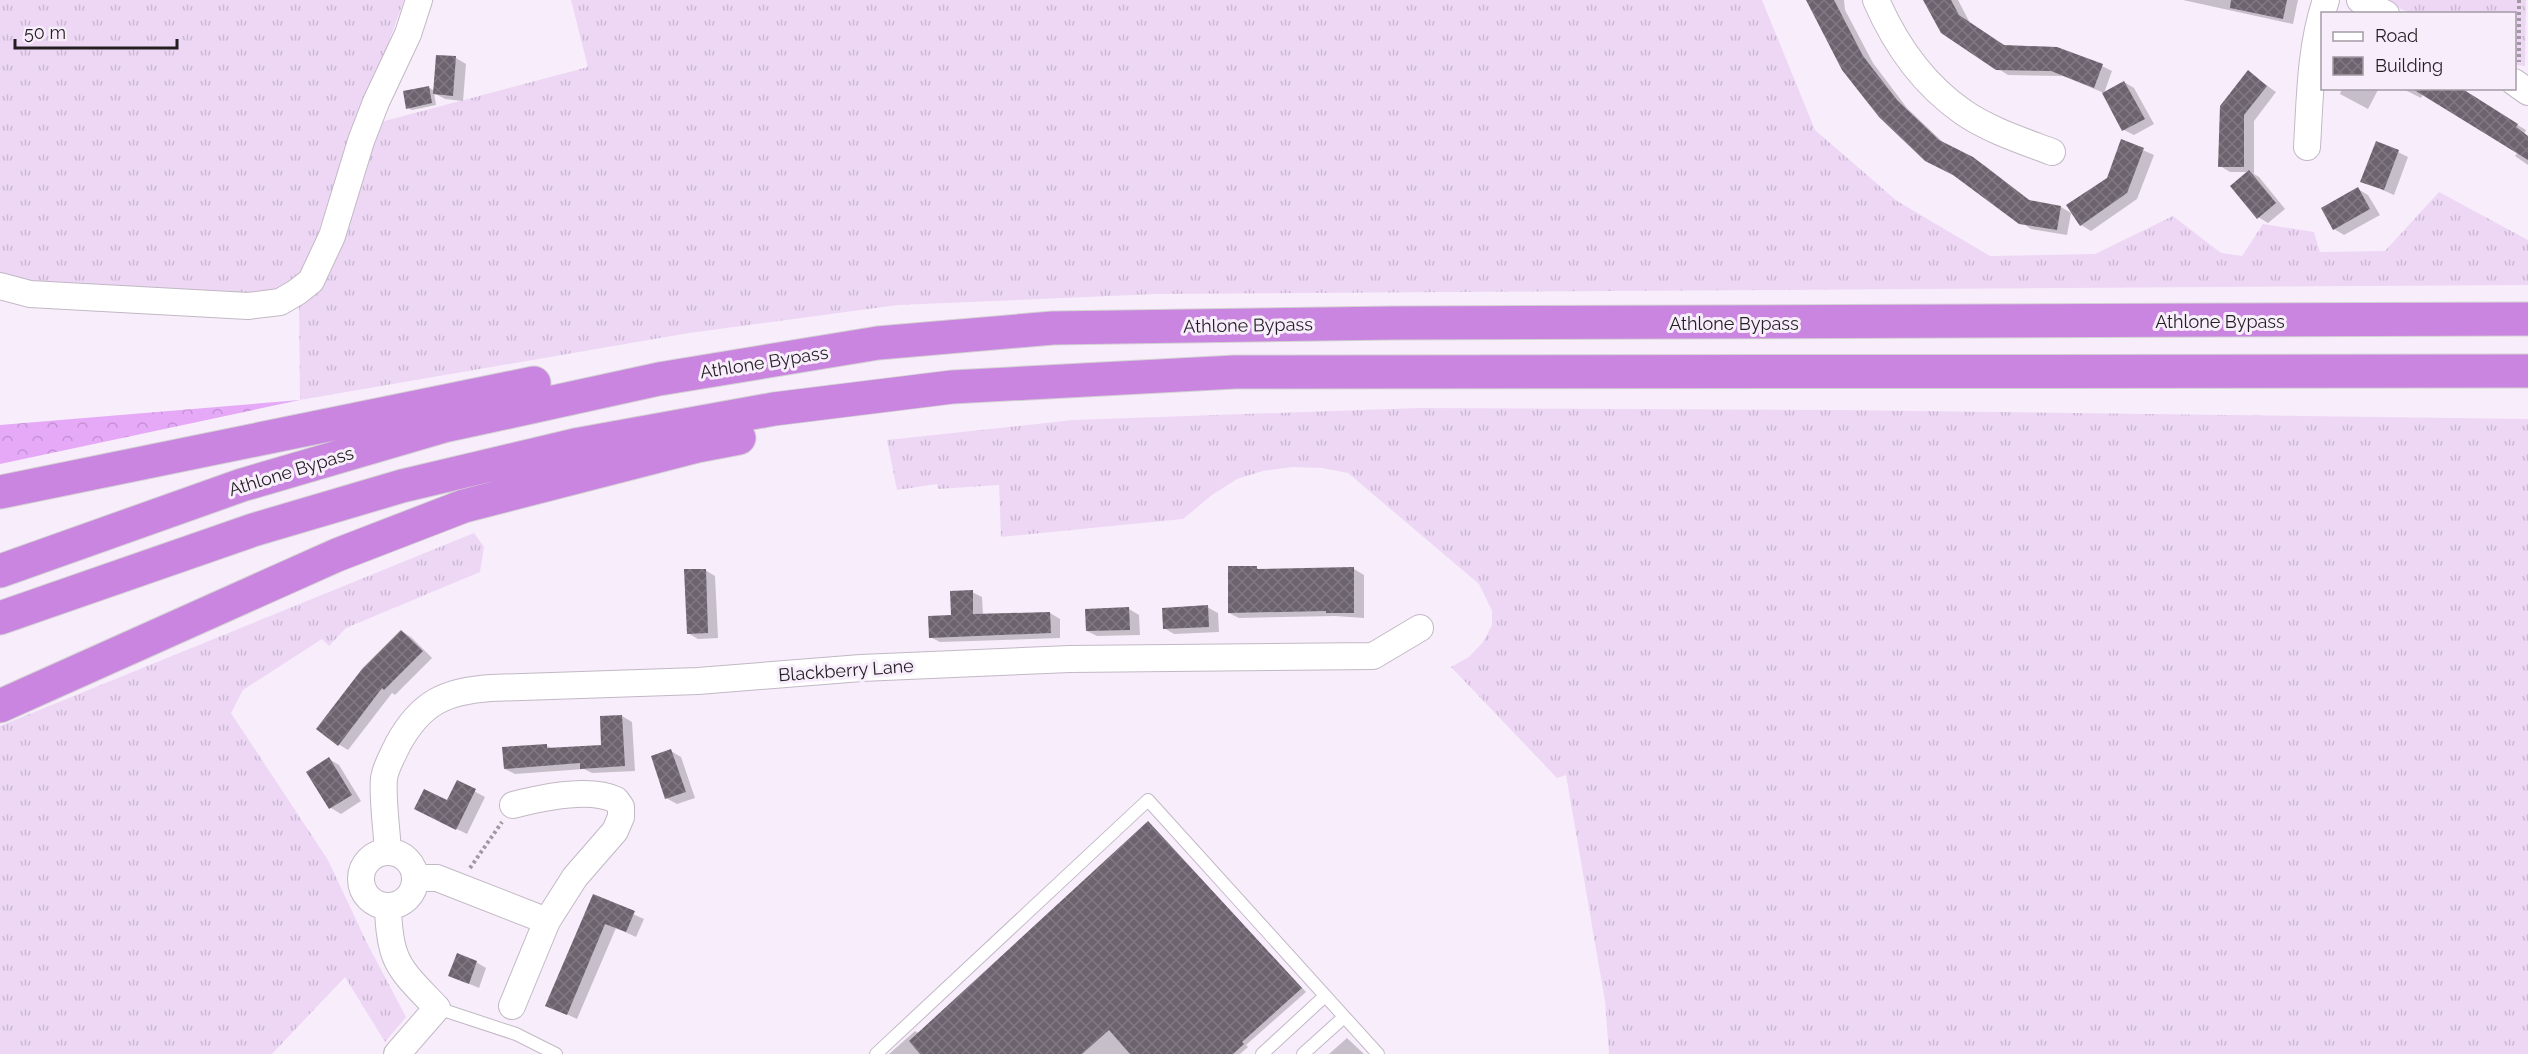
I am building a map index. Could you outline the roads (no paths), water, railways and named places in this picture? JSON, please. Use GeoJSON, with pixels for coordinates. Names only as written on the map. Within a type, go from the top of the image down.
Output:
{"type":"FeatureCollection","features":[{"type":"Feature","properties":{"kind":"highway","name":"Athlone Bypass"},"geometry":{"type":"LineString","coordinates":[[0,571],[242,485],[444,426],[659,379],[878,343],[1053,328],[1346,324],[2528,319]]}},
{"type":"Feature","properties":{"kind":"highway"},"geometry":{"type":"LineString","coordinates":[[0,492],[595,372],[774,346],[878,343]]}},
{"type":"Feature","properties":{"kind":"highway"},"geometry":{"type":"LineString","coordinates":[[0,618],[265,527],[402,486],[575,445],[774,409],[952,387],[1234,372],[2528,371]]}},
{"type":"Feature","properties":{"kind":"highway"},"geometry":{"type":"LineString","coordinates":[[0,706],[337,555],[464,506],[697,446],[876,413],[1060,394],[1234,372]]}},
{"type":"Feature","properties":{"kind":"street"},"geometry":{"type":"LineString","coordinates":[[0,286],[30,294],[225,305],[248,306],[287,299],[311,281],[332,236],[361,141],[376,102],[408,34],[419,0]]}},
{"type":"Feature","properties":{"kind":"street"},"geometry":{"type":"LineString","coordinates":[[1876,0],[1898,45],[1925,78],[1953,104],[1965,114],[2052,152]]}},
{"type":"Feature","properties":{"kind":"street"},"geometry":{"type":"LineString","coordinates":[[2360,0],[2382,12]]}},
{"type":"Feature","properties":{"kind":"street"},"geometry":{"type":"LineString","coordinates":[[2307,147],[2312,66],[2321,18]]}},
{"type":"Feature","properties":{"kind":"street","name":"Blackberry Lane"},"geometry":{"type":"LineString","coordinates":[[388,852],[384,780],[386,768],[415,718],[439,699],[460,692],[491,688],[698,681],[861,668],[963,663],[1070,659],[1373,656],[1420,628]]}},
{"type":"Feature","properties":{"kind":"street"},"geometry":{"type":"LineString","coordinates":[[512,1006],[547,921],[575,877],[615,831],[621,817],[621,807],[616,800],[598,795],[539,798],[513,805]]}},
{"type":"Feature","properties":{"kind":"street"},"geometry":{"type":"LineString","coordinates":[[388,852],[404,857],[414,870],[415,878],[414,887],[404,901],[388,906],[379,905],[366,895],[361,879],[366,863],[380,853],[388,852]]}},
{"type":"Feature","properties":{"kind":"street"},"geometry":{"type":"LineString","coordinates":[[415,878],[437,878],[547,921]]}},
{"type":"Feature","properties":{"kind":"street"},"geometry":{"type":"LineString","coordinates":[[388,906],[392,952],[403,972],[436,1008],[398,1054]]}},
{"type":"Feature","properties":{"kind":"lane"},"geometry":{"type":"LineString","coordinates":[[876,1054],[1148,800],[1378,1054]]}},
{"type":"Feature","properties":{"kind":"lane"},"geometry":{"type":"LineString","coordinates":[[1262,1054],[1325,996]]}},
{"type":"Feature","properties":{"kind":"lane"},"geometry":{"type":"LineString","coordinates":[[436,1008],[516,1034],[556,1054]]}},
{"type":"Feature","properties":{"kind":"lane"},"geometry":{"type":"LineString","coordinates":[[1303,1054],[1344,1017]]}}]}
